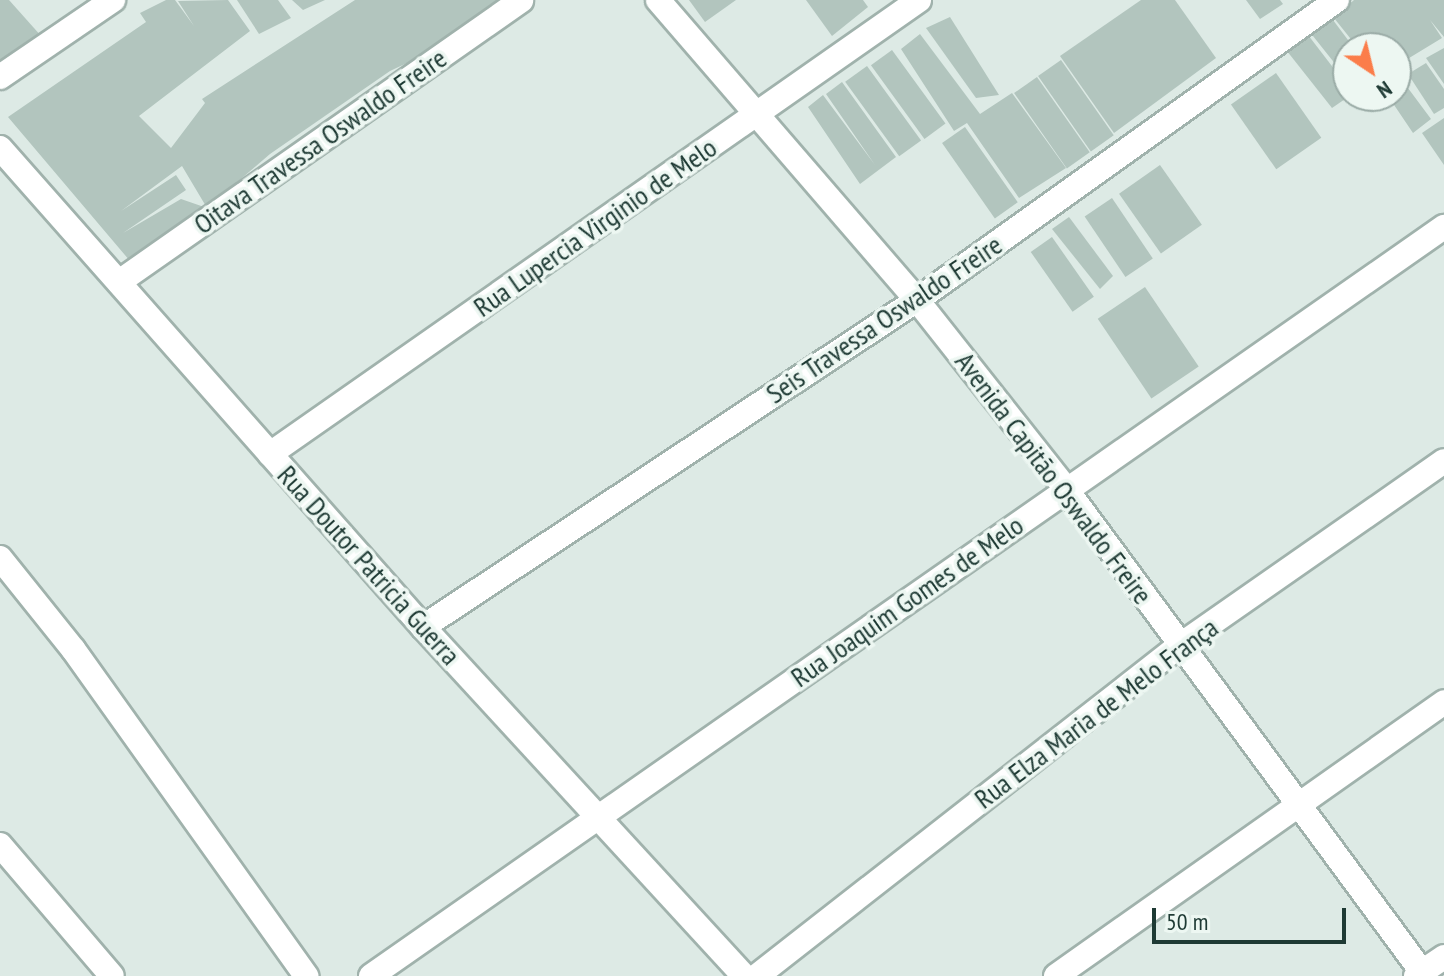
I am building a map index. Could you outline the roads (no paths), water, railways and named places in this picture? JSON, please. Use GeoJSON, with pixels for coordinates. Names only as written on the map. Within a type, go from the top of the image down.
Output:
{"type":"FeatureCollection","features":[{"type":"Feature","properties":{"kind":"street"},"geometry":{"type":"LineString","coordinates":[[0,77],[113,0]]}},
{"type":"Feature","properties":{"kind":"street","name":"Oitava Travessa Oswaldo Freire"},"geometry":{"type":"LineString","coordinates":[[119,282],[521,0]]}},
{"type":"Feature","properties":{"kind":"street","name":"Avenida Capitão Oswaldo Freire"},"geometry":{"type":"LineString","coordinates":[[658,0],[917,300],[1066,489],[1421,975]]}},
{"type":"Feature","properties":{"kind":"street","name":"Rua Lupercia Virginio de Melo"},"geometry":{"type":"LineString","coordinates":[[270,454],[919,0]]}},
{"type":"Feature","properties":{"kind":"street","name":"Seis Travessa Oswaldo Freire"},"geometry":{"type":"LineString","coordinates":[[423,627],[917,300],[1337,0]]}},
{"type":"Feature","properties":{"kind":"street","name":"Rua Doutor Patricia Guerra"},"geometry":{"type":"LineString","coordinates":[[5,164],[119,282],[423,627],[744,976]]}},
{"type":"Feature","properties":{"kind":"street","name":"Rua Joaquim Gomes de Melo"},"geometry":{"type":"LineString","coordinates":[[371,976],[1444,227]]}},
{"type":"Feature","properties":{"kind":"street","name":"Rua Elza Maria de Melo França"},"geometry":{"type":"LineString","coordinates":[[757,976],[1179,646],[1444,461]]}},
{"type":"Feature","properties":{"kind":"street"},"geometry":{"type":"LineString","coordinates":[[0,558],[73,649],[306,976]]}},
{"type":"Feature","properties":{"kind":"street"},"geometry":{"type":"LineString","coordinates":[[1056,976],[1444,702]]}},
{"type":"Feature","properties":{"kind":"street"},"geometry":{"type":"LineString","coordinates":[[0,845],[112,976]]}},
{"type":"Feature","properties":{"kind":"street"},"geometry":{"type":"LineString","coordinates":[[1421,975],[1444,957]]}}]}
